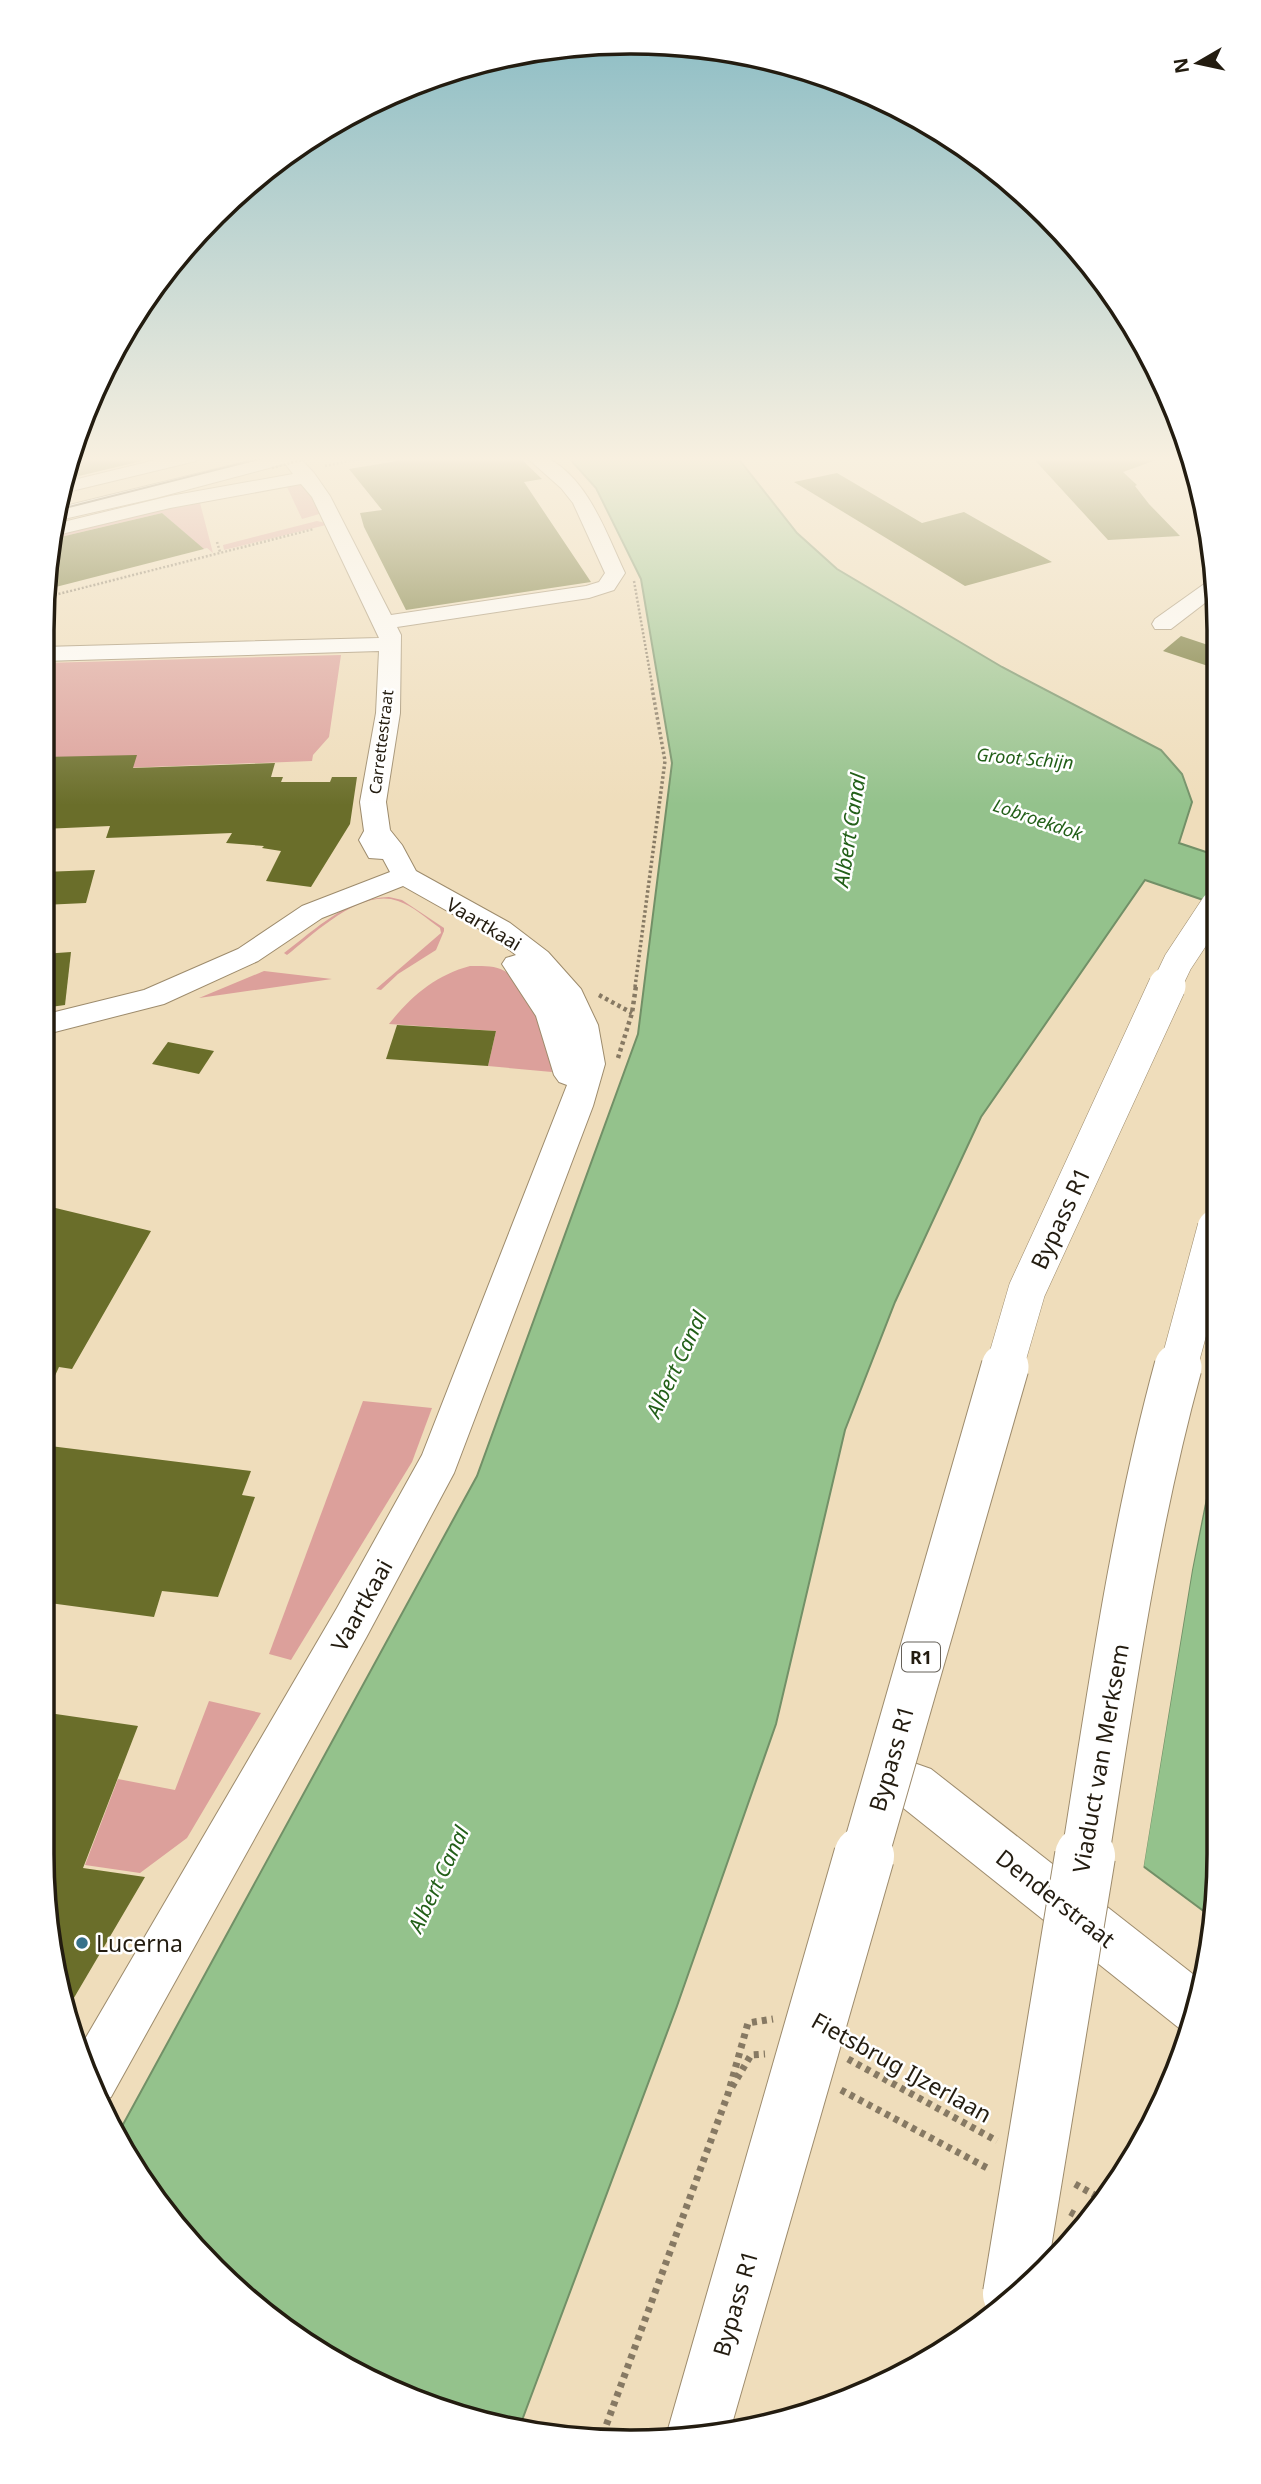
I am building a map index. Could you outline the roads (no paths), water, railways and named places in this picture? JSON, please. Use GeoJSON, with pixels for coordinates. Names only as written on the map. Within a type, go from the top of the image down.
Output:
{"type":"FeatureCollection","features":[{"type":"Feature","properties":{"kind":"main road","name":"Bypass R1"},"geometry":{"type":"LineString","coordinates":[[700,2426],[1027,1290],[1178,961],[1207,918]]}},
{"type":"Feature","properties":{"kind":"main road","name":"Viaduct van Merksem"},"geometry":{"type":"LineString","coordinates":[[1015,2283],[1086,1835],[1126,1605],[1164,1419],[1207,1261]]}},
{"type":"Feature","properties":{"kind":"street","name":"Carrettestraat"},"geometry":{"type":"LineString","coordinates":[[358,573],[387,634],[388,713],[373,802],[377,831],[372,840],[398,878]]}},
{"type":"Feature","properties":{"kind":"street"},"geometry":{"type":"LineString","coordinates":[[54,653],[387,634],[589,592],[607,586],[624,576],[622,573]]}},
{"type":"Feature","properties":{"kind":"street"},"geometry":{"type":"LineString","coordinates":[[1163,624],[1206,592]]}},
{"type":"Feature","properties":{"kind":"street"},"geometry":{"type":"LineString","coordinates":[[54,1022],[154,997],[248,955],[312,912],[398,878]]}},
{"type":"Feature","properties":{"kind":"street","name":"Vaartkaai"},"geometry":{"type":"LineString","coordinates":[[97,2070],[352,1622],[440,1461],[577,1106],[589,1064],[583,1025],[571,996],[537,958],[500,929],[398,878]]}},
{"type":"Feature","properties":{"kind":"street","name":"Denderstraat"},"geometry":{"type":"LineString","coordinates":[[914,1786],[1187,2002]]}},
{"type":"Feature","properties":{"kind":"water"},"geometry":{"type":"Polygon","coordinates":[[[638,573],[844,573],[1002,667],[1161,750],[1182,774],[1192,802],[1179,843],[1207,852],[1207,901],[1145,880],[981,1117],[895,1302],[845,1430],[776,1724],[677,2006],[522,2420],[481,2410],[410,2386],[342,2353],[280,2311],[223,2261],[197,2233],[151,2174],[123,2125],[477,1476],[638,1034],[672,763],[638,573]]]}},
{"type":"Feature","properties":{"kind":"water"},"geometry":{"type":"Polygon","coordinates":[[[1207,1496],[1207,1854],[1204,1911],[1143,1866],[1192,1570],[1207,1496]]]}},
{"type":"Feature","properties":{"kind":"place","name":"Lucerna"},"geometry":{"type":"Point","coordinates":[82,1943]}},
{"type":"Feature","properties":{"kind":"water label","name":"Groot Schijn"},"geometry":{"type":"Point","coordinates":[1025,758]}},
{"type":"Feature","properties":{"kind":"water label","name":"Lobroekdok"},"geometry":{"type":"Point","coordinates":[1038,819]}},
{"type":"Feature","properties":{"kind":"water label","name":"Albert Canal"},"geometry":{"type":"Point","coordinates":[849,830]}},
{"type":"Feature","properties":{"kind":"water label","name":"Albert Canal"},"geometry":{"type":"Point","coordinates":[676,1364]}},
{"type":"Feature","properties":{"kind":"water label","name":"Albert Canal"},"geometry":{"type":"Point","coordinates":[438,1879]}}]}
